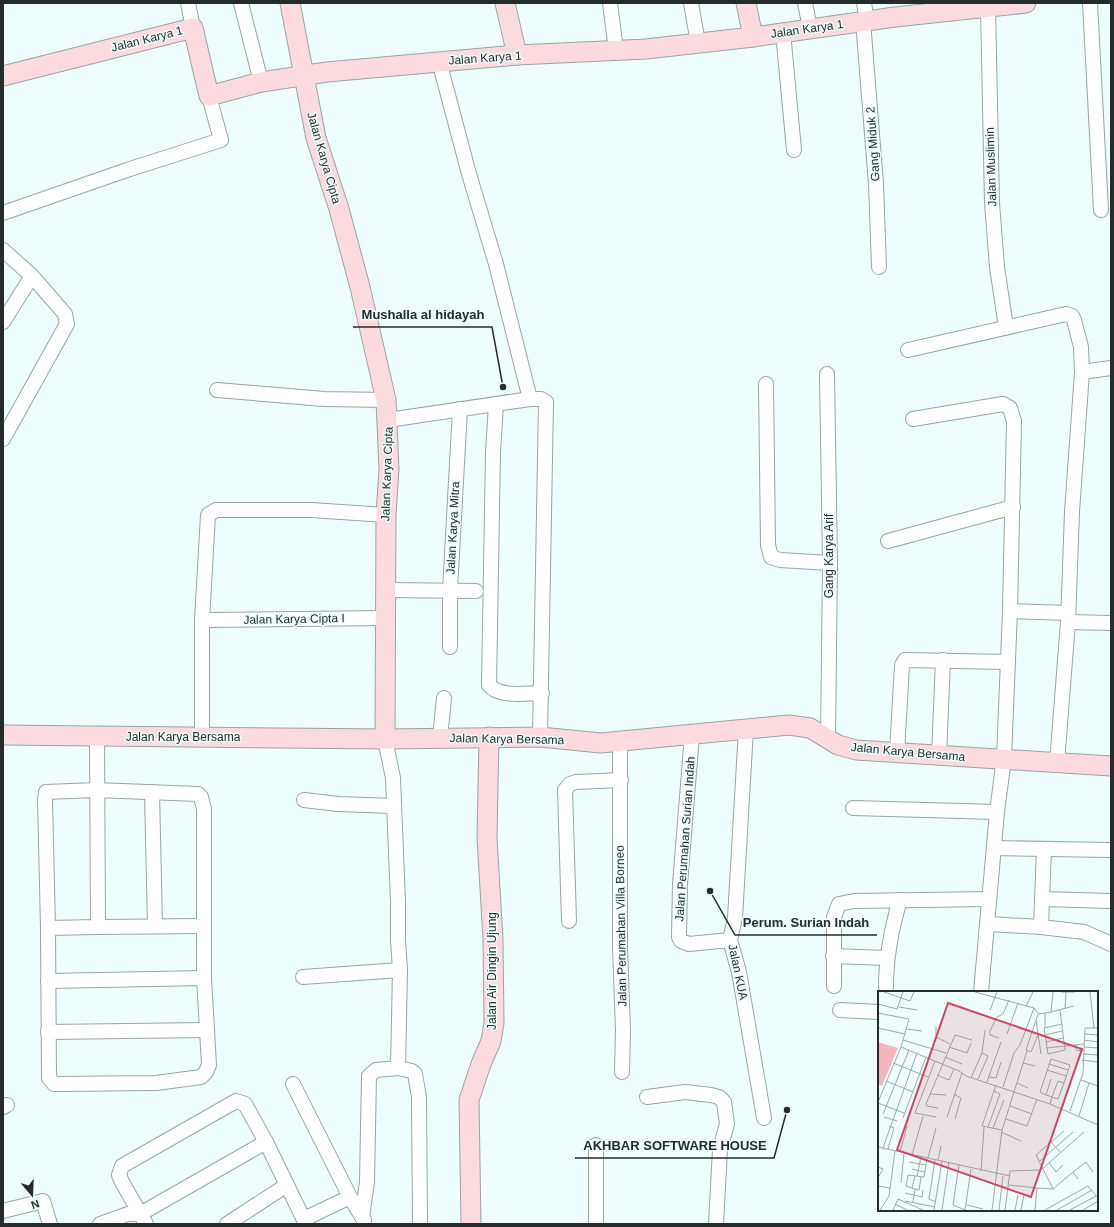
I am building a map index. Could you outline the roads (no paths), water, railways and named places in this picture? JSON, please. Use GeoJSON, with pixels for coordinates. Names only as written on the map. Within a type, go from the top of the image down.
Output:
{"type":"FeatureCollection","features":[{"type":"Feature","properties":{"kind":"street"},"geometry":{"type":"LineString","coordinates":[[188,3],[193,28]]}},
{"type":"Feature","properties":{"kind":"street"},"geometry":{"type":"LineString","coordinates":[[241,3],[261,82]]}},
{"type":"Feature","properties":{"kind":"street","name":"Jalan Karya Cipta"},"geometry":{"type":"LineString","coordinates":[[290,3],[316,138],[339,209],[360,287],[386,400],[389,469],[386,515],[385,739]]}},
{"type":"Feature","properties":{"kind":"street"},"geometry":{"type":"LineString","coordinates":[[505,3],[517,55]]}},
{"type":"Feature","properties":{"kind":"street"},"geometry":{"type":"LineString","coordinates":[[610,3],[616,50]]}},
{"type":"Feature","properties":{"kind":"street"},"geometry":{"type":"LineString","coordinates":[[691,3],[698,43]]}},
{"type":"Feature","properties":{"kind":"street"},"geometry":{"type":"LineString","coordinates":[[746,3],[753,37]]}},
{"type":"Feature","properties":{"kind":"street"},"geometry":{"type":"LineString","coordinates":[[806,3],[810,28]]}},
{"type":"Feature","properties":{"kind":"street","name":"Jalan Karya 1"},"geometry":{"type":"LineString","coordinates":[[3,76],[193,28],[209,96],[261,82],[304,75],[439,61],[517,55],[646,49],[753,37],[810,28],[864,15],[920,9],[988,7],[1026,3]]}},
{"type":"Feature","properties":{"kind":"street"},"geometry":{"type":"LineString","coordinates":[[1090,3],[1101,210]]}},
{"type":"Feature","properties":{"kind":"street","name":"Jalan Muslimin"},"geometry":{"type":"LineString","coordinates":[[988,7],[992,203],[997,267],[1006,327]]}},
{"type":"Feature","properties":{"kind":"street","name":"Gang Miduk 2"},"geometry":{"type":"LineString","coordinates":[[864,15],[876,184],[879,267]]}},
{"type":"Feature","properties":{"kind":"street"},"geometry":{"type":"LineString","coordinates":[[782,32],[794,150]]}},
{"type":"Feature","properties":{"kind":"street"},"geometry":{"type":"LineString","coordinates":[[439,61],[469,174],[496,264],[530,399]]}},
{"type":"Feature","properties":{"kind":"street"},"geometry":{"type":"LineString","coordinates":[[3,213],[130,169],[221,140],[209,96]]}},
{"type":"Feature","properties":{"kind":"street"},"geometry":{"type":"LineString","coordinates":[[3,250],[32,276],[65,314],[67,324],[3,439]]}},
{"type":"Feature","properties":{"kind":"street"},"geometry":{"type":"LineString","coordinates":[[3,322],[32,276]]}},
{"type":"Feature","properties":{"kind":"street"},"geometry":{"type":"LineString","coordinates":[[908,350],[1066,314],[1072,316],[1081,347],[1082,372],[1072,512],[1068,617],[1057,763]]}},
{"type":"Feature","properties":{"kind":"street"},"geometry":{"type":"LineString","coordinates":[[1082,372],[1111,368]]}},
{"type":"Feature","properties":{"kind":"street","name":"Gang Karya Arif"},"geometry":{"type":"LineString","coordinates":[[827,374],[830,563],[828,739]]}},
{"type":"Feature","properties":{"kind":"street"},"geometry":{"type":"LineString","coordinates":[[766,384],[768,545],[771,557],[780,560],[830,563]]}},
{"type":"Feature","properties":{"kind":"street"},"geometry":{"type":"LineString","coordinates":[[217,390],[324,400],[386,400]]}},
{"type":"Feature","properties":{"kind":"street"},"geometry":{"type":"LineString","coordinates":[[388,420],[530,399],[541,399],[546,402],[548,408],[540,737]]}},
{"type":"Feature","properties":{"kind":"street"},"geometry":{"type":"LineString","coordinates":[[496,404],[493,452],[489,685],[494,690],[506,693],[542,693]]}},
{"type":"Feature","properties":{"kind":"street"},"geometry":{"type":"LineString","coordinates":[[913,420],[1003,404],[1010,408],[1014,421],[1010,611],[1004,758],[997,812],[981,991]]}},
{"type":"Feature","properties":{"kind":"street","name":"Jalan Karya Mitra"},"geometry":{"type":"LineString","coordinates":[[450,647],[450,590],[460,409]]}},
{"type":"Feature","properties":{"kind":"street"},"geometry":{"type":"LineString","coordinates":[[888,541],[1013,507]]}},
{"type":"Feature","properties":{"kind":"street"},"geometry":{"type":"LineString","coordinates":[[202,738],[202,620],[208,514],[211,511],[216,510],[311,510],[386,515]]}},
{"type":"Feature","properties":{"kind":"street"},"geometry":{"type":"LineString","coordinates":[[385,590],[476,591]]}},
{"type":"Feature","properties":{"kind":"street"},"geometry":{"type":"LineString","coordinates":[[1010,611],[1111,623]]}},
{"type":"Feature","properties":{"kind":"street","name":"Jalan Karya Cipta I"},"geometry":{"type":"LineString","coordinates":[[202,620],[385,618]]}},
{"type":"Feature","properties":{"kind":"street"},"geometry":{"type":"LineString","coordinates":[[897,752],[902,665],[908,659],[1008,662]]}},
{"type":"Feature","properties":{"kind":"street"},"geometry":{"type":"LineString","coordinates":[[939,756],[943,660]]}},
{"type":"Feature","properties":{"kind":"street"},"geometry":{"type":"LineString","coordinates":[[440,738],[444,698]]}},
{"type":"Feature","properties":{"kind":"street","name":"Jalan Karya Bersama"},"geometry":{"type":"LineString","coordinates":[[3,735],[385,739],[540,737],[601,743],[692,736],[746,729],[789,726],[810,728],[828,739],[856,750],[939,756],[1004,758],[1111,766]]}},
{"type":"Feature","properties":{"kind":"street","name":"Jalan KUA"},"geometry":{"type":"LineString","coordinates":[[746,729],[735,918],[730,940],[739,972],[764,1118]]}},
{"type":"Feature","properties":{"kind":"street","name":"Jalan Perumahan Surian Indah"},"geometry":{"type":"LineString","coordinates":[[692,736],[680,884],[679,937],[681,941],[689,944],[730,940]]}},
{"type":"Feature","properties":{"kind":"street"},"geometry":{"type":"LineString","coordinates":[[97,737],[96,790],[98,927]]}},
{"type":"Feature","properties":{"kind":"street","name":"Jalan Air Dingin Ujung"},"geometry":{"type":"LineString","coordinates":[[472,1224],[469,1100],[481,1064],[491,1041],[494,1024],[493,940],[487,838],[489,737]]}},
{"type":"Feature","properties":{"kind":"street"},"geometry":{"type":"LineString","coordinates":[[385,739],[393,778],[400,970],[398,1068]]}},
{"type":"Feature","properties":{"kind":"street","name":"Jalan Perumahan Villa Borneo"},"geometry":{"type":"LineString","coordinates":[[620,741],[620,946],[623,1031],[622,1072]]}},
{"type":"Feature","properties":{"kind":"street"},"geometry":{"type":"LineString","coordinates":[[569,921],[565,790],[570,784],[576,782],[621,780]]}},
{"type":"Feature","properties":{"kind":"street"},"geometry":{"type":"LineString","coordinates":[[96,790],[198,794],[201,797],[204,809],[204,978],[209,1065],[206,1072],[201,1077],[156,1083],[51,1083],[49,1078],[45,794],[48,791],[96,790]]}},
{"type":"Feature","properties":{"kind":"street"},"geometry":{"type":"LineString","coordinates":[[152,792],[155,926]]}},
{"type":"Feature","properties":{"kind":"street"},"geometry":{"type":"LineString","coordinates":[[304,800],[338,804],[393,806]]}},
{"type":"Feature","properties":{"kind":"street"},"geometry":{"type":"LineString","coordinates":[[853,808],[997,812]]}},
{"type":"Feature","properties":{"kind":"street"},"geometry":{"type":"LineString","coordinates":[[994,848],[1111,850]]}},
{"type":"Feature","properties":{"kind":"street"},"geometry":{"type":"LineString","coordinates":[[1041,927],[1044,849]]}},
{"type":"Feature","properties":{"kind":"street"},"geometry":{"type":"LineString","coordinates":[[834,986],[834,917],[838,904],[854,901],[989,899]]}},
{"type":"Feature","properties":{"kind":"street"},"geometry":{"type":"LineString","coordinates":[[1042,899],[1111,901]]}},
{"type":"Feature","properties":{"kind":"street"},"geometry":{"type":"LineString","coordinates":[[886,987],[886,958],[890,933],[900,900]]}},
{"type":"Feature","properties":{"kind":"street"},"geometry":{"type":"LineString","coordinates":[[988,924],[1041,927],[1084,932],[1111,944]]}},
{"type":"Feature","properties":{"kind":"street"},"geometry":{"type":"LineString","coordinates":[[48,928],[204,926]]}},
{"type":"Feature","properties":{"kind":"street"},"geometry":{"type":"LineString","coordinates":[[833,956],[886,958]]}},
{"type":"Feature","properties":{"kind":"street"},"geometry":{"type":"LineString","coordinates":[[303,977],[400,970]]}},
{"type":"Feature","properties":{"kind":"street"},"geometry":{"type":"LineString","coordinates":[[48,981],[204,978]]}},
{"type":"Feature","properties":{"kind":"street"},"geometry":{"type":"LineString","coordinates":[[840,1010],[878,1012]]}},
{"type":"Feature","properties":{"kind":"street"},"geometry":{"type":"LineString","coordinates":[[48,1032],[207,1030]]}},
{"type":"Feature","properties":{"kind":"street"},"geometry":{"type":"LineString","coordinates":[[364,1221],[367,1182],[369,1076],[376,1070],[398,1068],[412,1071],[416,1080],[419,1097],[420,1224]]}},
{"type":"Feature","properties":{"kind":"street"},"geometry":{"type":"LineString","coordinates":[[293,1084],[350,1197],[364,1221]]}},
{"type":"Feature","properties":{"kind":"street"},"geometry":{"type":"LineString","coordinates":[[647,1097],[685,1092],[719,1097],[724,1102],[727,1124],[720,1149],[716,1224]]}},
{"type":"Feature","properties":{"kind":"street"},"geometry":{"type":"LineString","coordinates":[[143,1219],[119,1175],[122,1166],[233,1101],[241,1101],[245,1104],[266,1142],[305,1221],[350,1197]]}},
{"type":"Feature","properties":{"kind":"street"},"geometry":{"type":"LineString","coordinates":[[143,1219],[266,1142]]}},
{"type":"Feature","properties":{"kind":"street"},"geometry":{"type":"LineString","coordinates":[[596,1145],[596,1224]]}},
{"type":"Feature","properties":{"kind":"street"},"geometry":{"type":"LineString","coordinates":[[227,1224],[288,1185]]}},
{"type":"Feature","properties":{"kind":"street"},"geometry":{"type":"LineString","coordinates":[[3,1211],[43,1201],[50,1224]]}},
{"type":"Feature","properties":{"kind":"street"},"geometry":{"type":"LineString","coordinates":[[100,1224],[128,1214],[143,1219]]}},
{"type":"Feature","properties":{"kind":"place","name":"Mushalla al hidayah"},"geometry":{"type":"Point","coordinates":[503,387]}},
{"type":"Feature","properties":{"kind":"place","name":"Perum. Surian Indah"},"geometry":{"type":"Point","coordinates":[710,891]}},
{"type":"Feature","properties":{"kind":"place","name":"AKHBAR SOFTWARE HOUSE"},"geometry":{"type":"Point","coordinates":[787,1110]}}]}
